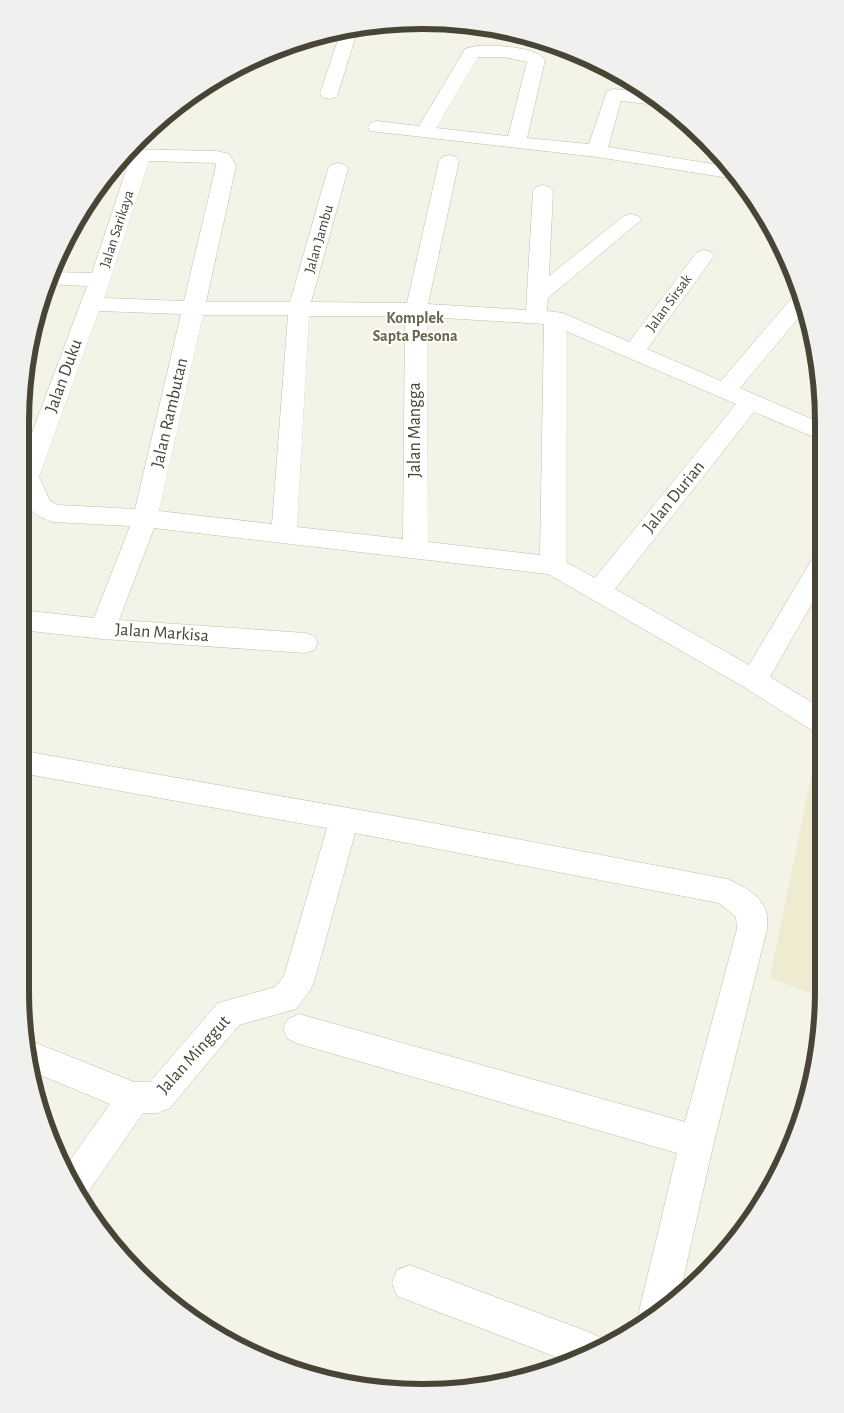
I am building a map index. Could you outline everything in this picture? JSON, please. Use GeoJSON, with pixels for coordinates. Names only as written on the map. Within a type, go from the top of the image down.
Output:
{"type":"FeatureCollection","features":[{"type":"Feature","properties":{"kind":"street"},"geometry":{"type":"LineString","coordinates":[[329,93],[348,36]]}},
{"type":"Feature","properties":{"kind":"street"},"geometry":{"type":"LineString","coordinates":[[424,131],[471,53],[481,50],[525,55],[536,60],[516,142]]}},
{"type":"Feature","properties":{"kind":"street"},"geometry":{"type":"LineString","coordinates":[[597,151],[614,87],[638,93]]}},
{"type":"Feature","properties":{"kind":"street"},"geometry":{"type":"LineString","coordinates":[[377,127],[597,151],[725,171]]}},
{"type":"Feature","properties":{"kind":"street","name":"Jalan Rambutan"},"geometry":{"type":"LineString","coordinates":[[103,629],[145,518],[195,308],[226,166],[222,158],[217,157],[134,155]]}},
{"type":"Feature","properties":{"kind":"street","name":"Jalan Sarikaya"},"geometry":{"type":"LineString","coordinates":[[91,304],[100,280],[131,157]]}},
{"type":"Feature","properties":{"kind":"street","name":"Jalan Mangga"},"geometry":{"type":"LineString","coordinates":[[415,550],[416,310],[449,161]]}},
{"type":"Feature","properties":{"kind":"street","name":"Jalan Jambu"},"geometry":{"type":"LineString","coordinates":[[284,534],[299,308],[338,169]]}},
{"type":"Feature","properties":{"kind":"street"},"geometry":{"type":"LineString","coordinates":[[543,191],[543,309],[552,566]]}},
{"type":"Feature","properties":{"kind":"street"},"geometry":{"type":"LineString","coordinates":[[543,309],[631,220]]}},
{"type":"Feature","properties":{"kind":"street","name":"Jalan Sirsak"},"geometry":{"type":"LineString","coordinates":[[634,351],[704,256]]}},
{"type":"Feature","properties":{"kind":"street"},"geometry":{"type":"LineString","coordinates":[[57,278],[100,280]]}},
{"type":"Feature","properties":{"kind":"street"},"geometry":{"type":"LineString","coordinates":[[91,304],[195,308],[543,309],[634,351],[815,430]]}},
{"type":"Feature","properties":{"kind":"street","name":"Jalan Duku"},"geometry":{"type":"LineString","coordinates":[[29,461],[91,304]]}},
{"type":"Feature","properties":{"kind":"street"},"geometry":{"type":"LineString","coordinates":[[725,391],[797,306]]}},
{"type":"Feature","properties":{"kind":"street","name":"Jalan Durian"},"geometry":{"type":"LineString","coordinates":[[598,592],[750,402]]}},
{"type":"Feature","properties":{"kind":"street"},"geometry":{"type":"LineString","coordinates":[[29,484],[40,506],[54,513],[145,518],[552,566],[754,680],[815,718]]}},
{"type":"Feature","properties":{"kind":"street"},"geometry":{"type":"LineString","coordinates":[[754,680],[815,576]]}},
{"type":"Feature","properties":{"kind":"street","name":"Jalan Markisa"},"geometry":{"type":"LineString","coordinates":[[29,621],[103,629],[305,643]]}},
{"type":"Feature","properties":{"kind":"street"},"geometry":{"type":"LineString","coordinates":[[29,763],[417,832],[727,892],[751,910],[752,929],[697,1142],[659,1305]]}},
{"type":"Feature","properties":{"kind":"street","name":"Jalan Minggut"},"geometry":{"type":"LineString","coordinates":[[77,1180],[134,1098],[158,1097],[229,1013],[285,999],[298,982],[344,820]]}},
{"type":"Feature","properties":{"kind":"street"},"geometry":{"type":"LineString","coordinates":[[299,1029],[697,1142]]}},
{"type":"Feature","properties":{"kind":"street"},"geometry":{"type":"LineString","coordinates":[[34,1057],[134,1098]]}},
{"type":"Feature","properties":{"kind":"street"},"geometry":{"type":"LineString","coordinates":[[410,1283],[584,1349]]}},
{"type":"Feature","properties":{"kind":"shaded area"},"geometry":{"type":"Polygon","coordinates":[[[815,757],[815,995],[770,978],[815,757]]]}},
{"type":"Feature","properties":{"kind":"district","name":"Komplek Sapta Pesona"},"geometry":{"type":"Point","coordinates":[415,327]}}]}
